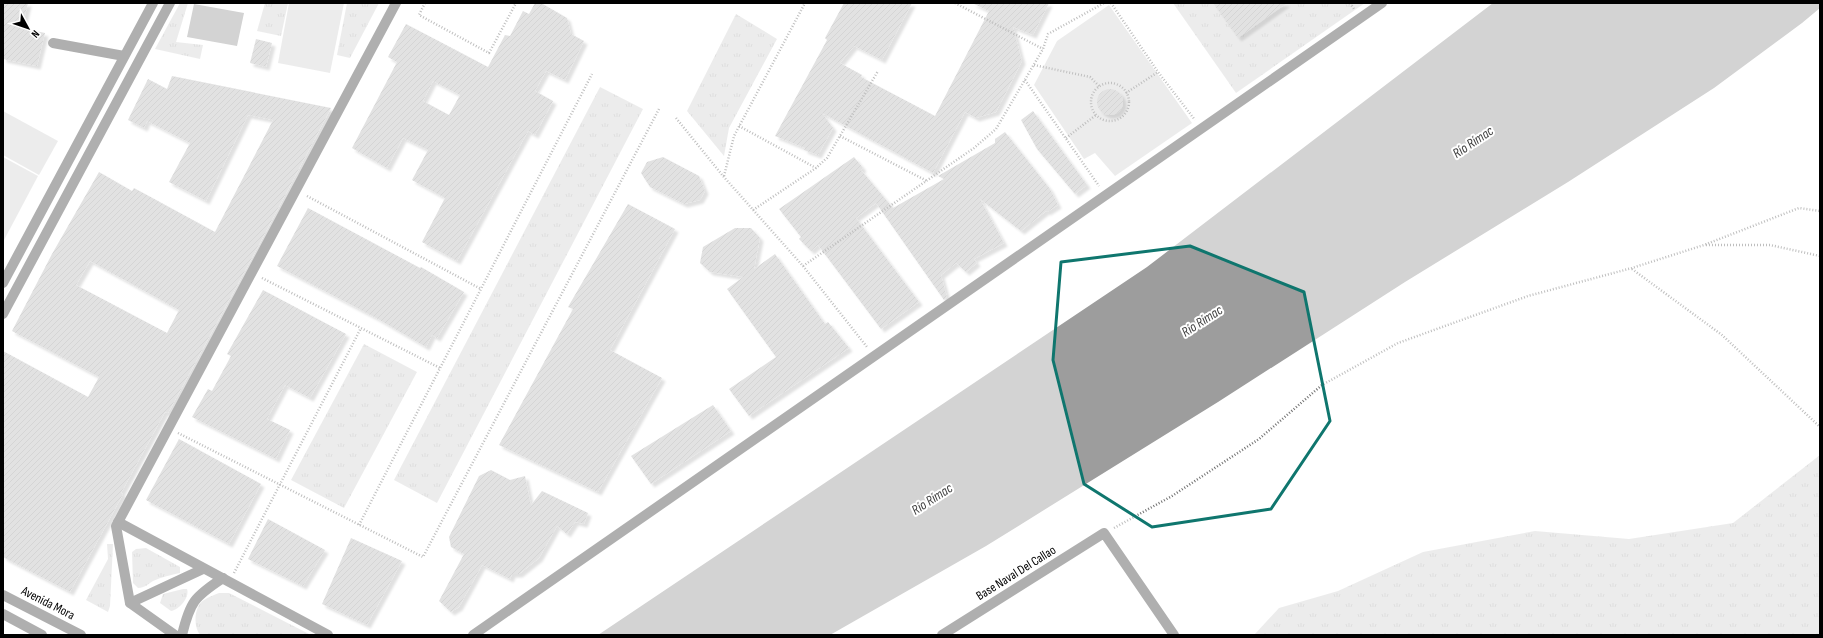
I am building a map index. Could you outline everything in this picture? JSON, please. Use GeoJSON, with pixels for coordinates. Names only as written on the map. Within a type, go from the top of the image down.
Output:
{"type":"FeatureCollection","features":[{"type":"Feature","properties":{"kind":"lane"},"geometry":{"type":"LineString","coordinates":[[3,283],[153,3]]}},
{"type":"Feature","properties":{"kind":"lane"},"geometry":{"type":"LineString","coordinates":[[3,314],[170,3]]}},
{"type":"Feature","properties":{"kind":"lane"},"geometry":{"type":"LineString","coordinates":[[175,635],[130,604],[116,526],[396,3]]}},
{"type":"Feature","properties":{"kind":"lane"},"geometry":{"type":"LineString","coordinates":[[473,635],[1200,128],[1382,3]]}},
{"type":"Feature","properties":{"kind":"lane"},"geometry":{"type":"LineString","coordinates":[[53,43],[124,56]]}},
{"type":"Feature","properties":{"kind":"lane"},"geometry":{"type":"LineString","coordinates":[[118,522],[328,635]]}},
{"type":"Feature","properties":{"kind":"lane"},"geometry":{"type":"LineString","coordinates":[[1104,533],[1174,635]]}},
{"type":"Feature","properties":{"kind":"lane","name":"Base Naval Del Callao"},"geometry":{"type":"LineString","coordinates":[[942,635],[1104,533]]}},
{"type":"Feature","properties":{"kind":"lane"},"geometry":{"type":"LineString","coordinates":[[130,604],[203,568]]}},
{"type":"Feature","properties":{"kind":"lane"},"geometry":{"type":"LineString","coordinates":[[182,635],[188,611],[200,593],[226,580]]}},
{"type":"Feature","properties":{"kind":"lane","name":"Avenida Mora"},"geometry":{"type":"LineString","coordinates":[[3,595],[81,635]]}},
{"type":"Feature","properties":{"kind":"lane"},"geometry":{"type":"LineString","coordinates":[[3,614],[42,635]]}},
{"type":"Feature","properties":{"kind":"path"},"geometry":{"type":"LineString","coordinates":[[425,3],[419,15],[489,54],[516,3]]}},
{"type":"Feature","properties":{"kind":"path"},"geometry":{"type":"LineString","coordinates":[[724,176],[734,136],[805,3]]}},
{"type":"Feature","properties":{"kind":"path"},"geometry":{"type":"LineString","coordinates":[[955,3],[1042,49]]}},
{"type":"Feature","properties":{"kind":"path"},"geometry":{"type":"LineString","coordinates":[[803,266],[974,148],[996,129],[1034,65],[1048,34],[1104,3]]}},
{"type":"Feature","properties":{"kind":"path"},"geometry":{"type":"LineString","coordinates":[[1111,3],[1158,72],[1200,128]]}},
{"type":"Feature","properties":{"kind":"path"},"geometry":{"type":"LineString","coordinates":[[1034,65],[1090,77],[1100,87]]}},
{"type":"Feature","properties":{"kind":"path"},"geometry":{"type":"LineString","coordinates":[[753,210],[816,168],[827,158],[878,72]]}},
{"type":"Feature","properties":{"kind":"path"},"geometry":{"type":"LineString","coordinates":[[1126,93],[1158,72]]}},
{"type":"Feature","properties":{"kind":"path"},"geometry":{"type":"LineString","coordinates":[[359,525],[592,74]]}},
{"type":"Feature","properties":{"kind":"path"},"geometry":{"type":"LineString","coordinates":[[1025,80],[1105,195]]}},
{"type":"Feature","properties":{"kind":"path"},"geometry":{"type":"LineString","coordinates":[[1111,84],[1122,88],[1126,93],[1129,105],[1127,111],[1118,119],[1106,121],[1096,115],[1092,110],[1092,97],[1100,87],[1111,84]]}},
{"type":"Feature","properties":{"kind":"path"},"geometry":{"type":"LineString","coordinates":[[168,428],[423,558],[659,109]]}},
{"type":"Feature","properties":{"kind":"path"},"geometry":{"type":"LineString","coordinates":[[1066,138],[1096,115]]}},
{"type":"Feature","properties":{"kind":"path"},"geometry":{"type":"LineString","coordinates":[[676,118],[753,210],[803,266],[873,356]]}},
{"type":"Feature","properties":{"kind":"path"},"geometry":{"type":"LineString","coordinates":[[739,126],[816,168]]}},
{"type":"Feature","properties":{"kind":"path"},"geometry":{"type":"LineString","coordinates":[[840,136],[927,181]]}},
{"type":"Feature","properties":{"kind":"path"},"geometry":{"type":"LineString","coordinates":[[296,190],[481,289]]}},
{"type":"Feature","properties":{"kind":"path"},"geometry":{"type":"LineString","coordinates":[[1104,533],[1172,496],[1259,439],[1322,385],[1398,343],[1528,296],[1632,268],[1704,245],[1799,208],[1820,211]]}},
{"type":"Feature","properties":{"kind":"path"},"geometry":{"type":"LineString","coordinates":[[1704,245],[1770,245],[1820,256]]}},
{"type":"Feature","properties":{"kind":"path"},"geometry":{"type":"LineString","coordinates":[[1632,268],[1722,335],[1820,427]]}},
{"type":"Feature","properties":{"kind":"path"},"geometry":{"type":"LineString","coordinates":[[252,272],[440,368]]}},
{"type":"Feature","properties":{"kind":"path"},"geometry":{"type":"LineString","coordinates":[[226,580],[279,484],[361,328]]}},
{"type":"Feature","properties":{"kind":"highlighted area"},"geometry":{"type":"Polygon","coordinates":[[[1190,246],[1304,292],[1330,421],[1271,509],[1152,527],[1084,484],[1053,360],[1061,262],[1190,246]]]}},
{"type":"Feature","properties":{"kind":"green space"},"geometry":{"type":"Polygon","coordinates":[[[180,3],[188,3],[176,42],[203,45],[200,59],[155,49],[180,3]]]}},
{"type":"Feature","properties":{"kind":"green space"},"geometry":{"type":"Polygon","coordinates":[[[265,3],[288,3],[281,36],[257,31],[265,3]]]}},
{"type":"Feature","properties":{"kind":"green space"},"geometry":{"type":"Polygon","coordinates":[[[289,3],[344,3],[330,73],[278,63],[289,3]]]}},
{"type":"Feature","properties":{"kind":"green space"},"geometry":{"type":"Polygon","coordinates":[[[347,3],[379,3],[350,58],[337,55],[347,3]]]}},
{"type":"Feature","properties":{"kind":"green space"},"geometry":{"type":"Polygon","coordinates":[[[1173,3],[1365,3],[1236,93],[1173,3]]]}},
{"type":"Feature","properties":{"kind":"green space"},"geometry":{"type":"Polygon","coordinates":[[[1109,5],[1192,123],[1115,176],[1095,153],[1084,159],[1034,85],[1057,41],[1109,5]]]}},
{"type":"Feature","properties":{"kind":"green space"},"geometry":{"type":"Polygon","coordinates":[[[736,14],[777,39],[729,128],[724,156],[687,111],[736,14]]]}},
{"type":"Feature","properties":{"kind":"green space"},"geometry":{"type":"Polygon","coordinates":[[[600,87],[643,109],[437,503],[394,480],[600,87]]]}},
{"type":"Feature","properties":{"kind":"green space"},"geometry":{"type":"Polygon","coordinates":[[[3,111],[58,141],[39,175],[3,155],[3,111]]]}},
{"type":"Feature","properties":{"kind":"green space"},"geometry":{"type":"Polygon","coordinates":[[[3,157],[38,176],[3,242],[3,157]]]}},
{"type":"Feature","properties":{"kind":"green space"},"geometry":{"type":"Polygon","coordinates":[[[364,344],[417,372],[344,508],[291,480],[364,344]]]}},
{"type":"Feature","properties":{"kind":"green space"},"geometry":{"type":"Polygon","coordinates":[[[1820,455],[1820,635],[1254,635],[1279,608],[1338,591],[1423,552],[1535,531],[1629,539],[1733,523],[1820,455]]]}},
{"type":"Feature","properties":{"kind":"green space"},"geometry":{"type":"Polygon","coordinates":[[[107,544],[113,544],[110,606],[108,612],[86,600],[108,559],[107,544]]]}},
{"type":"Feature","properties":{"kind":"green space"},"geometry":{"type":"Polygon","coordinates":[[[146,548],[180,567],[180,573],[160,578],[145,587],[138,588],[133,583],[132,552],[136,549],[146,548]]]}},
{"type":"Feature","properties":{"kind":"green space"},"geometry":{"type":"Polygon","coordinates":[[[187,589],[187,596],[183,603],[174,610],[171,611],[160,603],[163,594],[187,589]]]}},
{"type":"Feature","properties":{"kind":"green space"},"geometry":{"type":"Polygon","coordinates":[[[219,593],[229,593],[311,635],[200,635],[196,627],[196,611],[201,603],[206,599],[219,593]]]}},
{"type":"Feature","properties":{"kind":"water","name":"Río Rímac"},"geometry":{"type":"Polygon","coordinates":[[[1493,3],[1820,3],[1820,8],[1714,88],[1568,182],[1405,282],[1218,402],[986,546],[830,635],[598,635],[1147,267],[1493,3]]]}},
{"type":"Feature","properties":{"kind":"water"},"geometry":{"type":"Polygon","coordinates":[[[194,4],[244,13],[237,46],[187,37],[194,4]]]}},
{"type":"Feature","properties":{"kind":"building"},"geometry":{"type":"Polygon","coordinates":[[[3,3],[28,3],[22,28],[45,33],[37,66],[3,59],[3,3]]]}},
{"type":"Feature","properties":{"kind":"building"},"geometry":{"type":"Polygon","coordinates":[[[535,3],[541,3],[567,18],[571,34],[584,41],[565,80],[546,71],[535,91],[553,101],[535,135],[528,131],[457,261],[422,242],[445,198],[412,180],[428,150],[403,138],[387,168],[352,148],[397,62],[388,57],[406,24],[488,67],[505,35],[510,36],[523,11],[529,14],[535,3]],[[433,81],[423,101],[449,115],[460,95],[433,81]]]}},
{"type":"Feature","properties":{"kind":"building"},"geometry":{"type":"Polygon","coordinates":[[[844,3],[912,3],[882,60],[854,46],[840,63],[862,75],[861,77],[935,116],[989,11],[972,3],[1049,3],[1033,35],[1013,27],[1022,61],[996,112],[976,118],[965,112],[933,173],[822,113],[833,128],[818,155],[775,136],[827,40],[825,38],[844,3]]]}},
{"type":"Feature","properties":{"kind":"building"},"geometry":{"type":"Polygon","coordinates":[[[1213,3],[1287,3],[1238,38],[1213,3]]]}},
{"type":"Feature","properties":{"kind":"building"},"geometry":{"type":"Polygon","coordinates":[[[256,39],[272,43],[266,67],[250,63],[256,39]]]}},
{"type":"Feature","properties":{"kind":"building"},"geometry":{"type":"Polygon","coordinates":[[[172,76],[331,108],[168,413],[165,412],[121,493],[123,494],[70,592],[3,557],[3,351],[88,397],[99,377],[12,331],[52,254],[99,172],[132,191],[134,188],[215,232],[273,120],[248,115],[206,201],[169,182],[190,143],[147,121],[144,128],[128,120],[148,79],[167,89],[172,76]],[[90,261],[76,285],[167,333],[179,310],[90,261]]]}},
{"type":"Feature","properties":{"kind":"building"},"geometry":{"type":"Polygon","coordinates":[[[1110,89],[1119,93],[1123,102],[1119,111],[1110,115],[1101,111],[1097,102],[1101,93],[1110,89]]]}},
{"type":"Feature","properties":{"kind":"building"},"geometry":{"type":"Polygon","coordinates":[[[1033,111],[1087,185],[1075,194],[1037,149],[1021,120],[1033,111]]]}},
{"type":"Feature","properties":{"kind":"building"},"geometry":{"type":"Polygon","coordinates":[[[1005,132],[1050,189],[1058,205],[1047,212],[1046,211],[1021,231],[980,199],[1004,243],[974,259],[977,263],[966,272],[956,263],[941,275],[947,297],[944,300],[876,203],[856,218],[919,302],[881,329],[818,245],[811,251],[799,239],[801,237],[779,209],[854,157],[863,168],[861,170],[893,208],[944,179],[938,176],[995,143],[995,139],[1005,132]]]}},
{"type":"Feature","properties":{"kind":"building"},"geometry":{"type":"Polygon","coordinates":[[[663,157],[699,176],[705,191],[700,200],[684,204],[650,187],[641,173],[647,162],[663,157]]]}},
{"type":"Feature","properties":{"kind":"building"},"geometry":{"type":"Polygon","coordinates":[[[628,204],[675,229],[610,350],[662,378],[598,492],[499,445],[573,309],[568,307],[628,204]]]}},
{"type":"Feature","properties":{"kind":"building"},"geometry":{"type":"Polygon","coordinates":[[[308,208],[420,268],[421,267],[464,292],[437,338],[432,335],[426,347],[378,319],[277,266],[308,208]]]}},
{"type":"Feature","properties":{"kind":"building"},"geometry":{"type":"Polygon","coordinates":[[[735,228],[751,228],[760,238],[754,269],[775,254],[825,324],[828,322],[849,348],[749,416],[729,389],[776,357],[727,289],[743,277],[710,272],[700,263],[703,247],[735,228]]]}},
{"type":"Feature","properties":{"kind":"building"},"geometry":{"type":"Polygon","coordinates":[[[263,290],[346,334],[310,398],[285,385],[267,419],[290,430],[276,459],[192,417],[208,389],[212,391],[231,356],[227,354],[263,290]]]}},
{"type":"Feature","properties":{"kind":"building"},"geometry":{"type":"Polygon","coordinates":[[[713,405],[731,431],[651,484],[631,456],[713,405]]]}},
{"type":"Feature","properties":{"kind":"building"},"geometry":{"type":"Polygon","coordinates":[[[179,439],[261,484],[229,544],[146,500],[179,439]]]}},
{"type":"Feature","properties":{"kind":"building"},"geometry":{"type":"Polygon","coordinates":[[[491,470],[510,480],[525,476],[531,505],[542,491],[588,513],[584,524],[575,522],[567,534],[557,526],[539,558],[519,574],[512,574],[510,579],[482,565],[459,607],[451,612],[439,601],[464,554],[451,547],[449,537],[479,476],[491,470]]]}},
{"type":"Feature","properties":{"kind":"building"},"geometry":{"type":"Polygon","coordinates":[[[268,519],[325,550],[303,586],[248,559],[268,519]]]}},
{"type":"Feature","properties":{"kind":"building"},"geometry":{"type":"Polygon","coordinates":[[[351,538],[402,561],[367,625],[322,604],[351,538]]]}}]}
